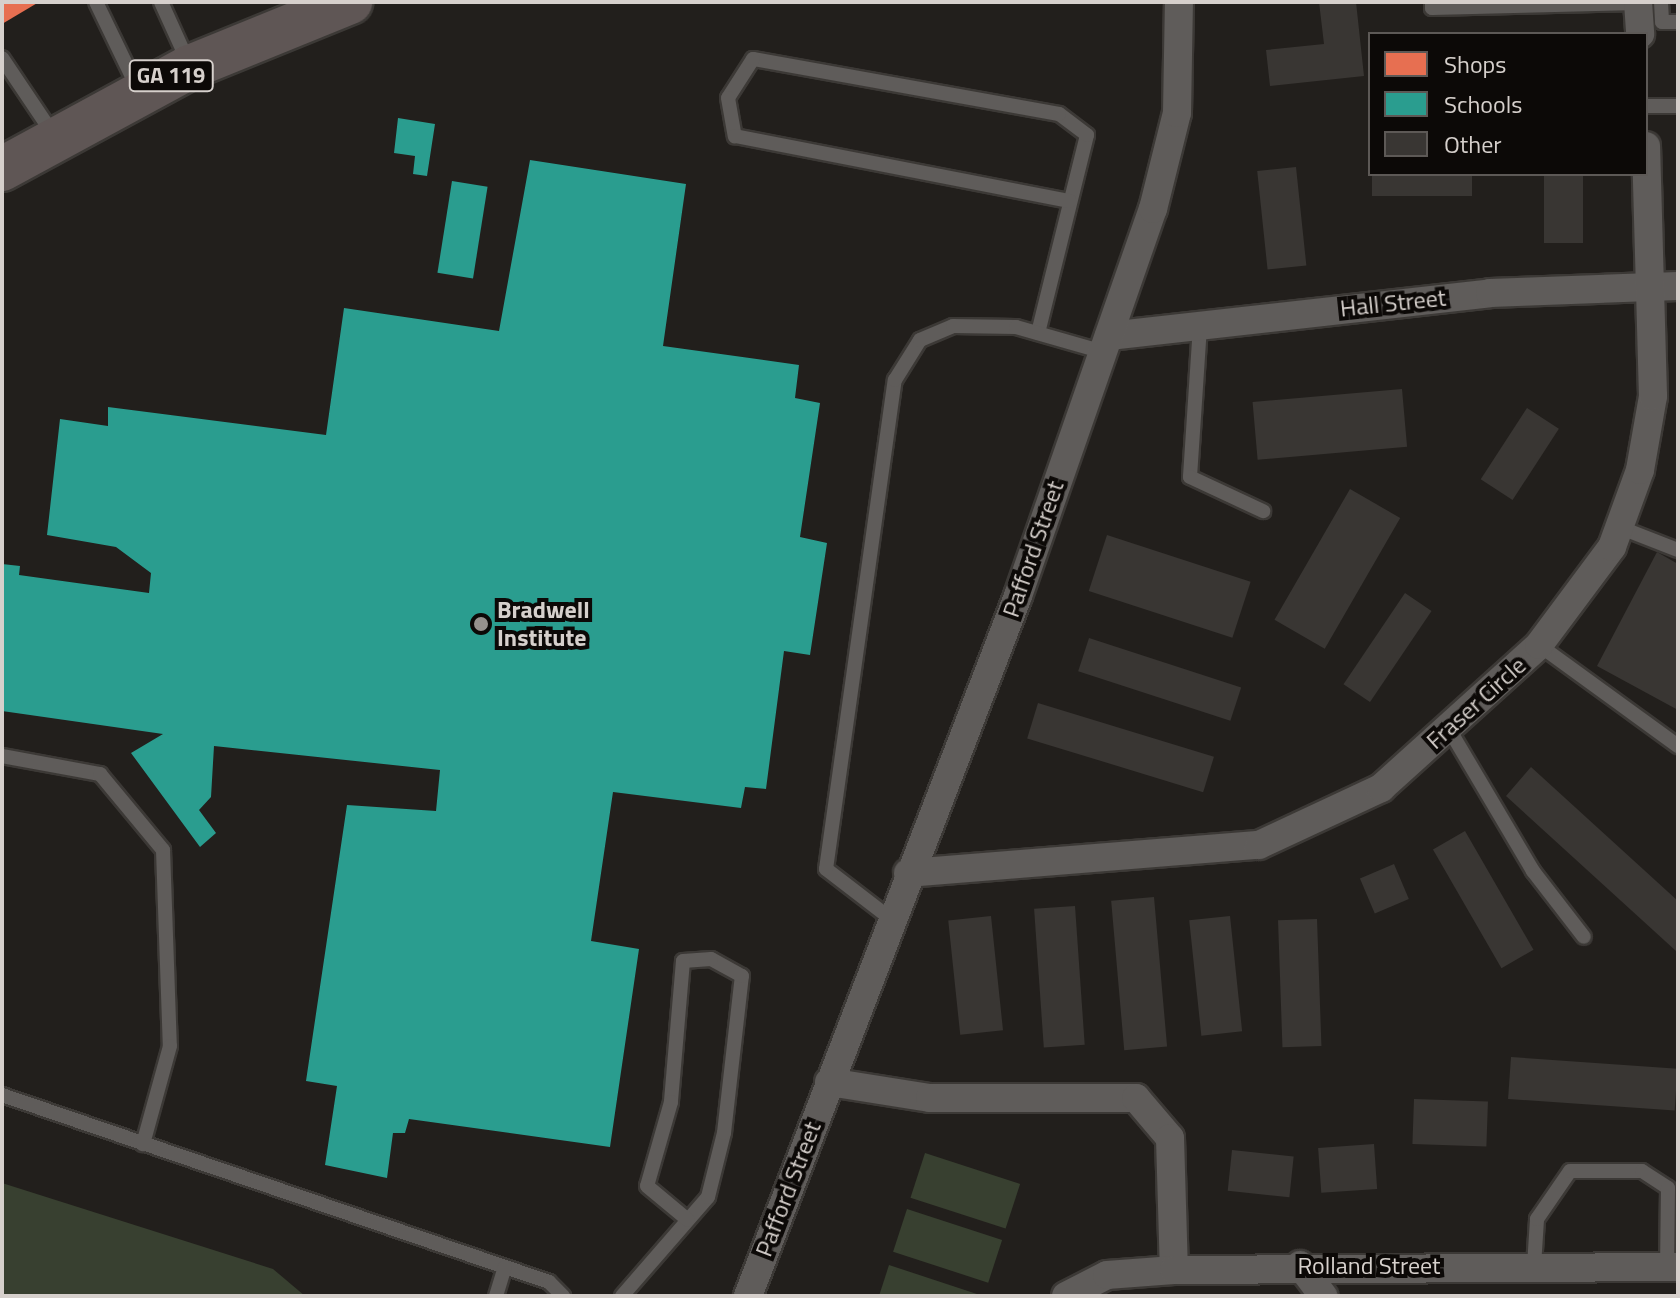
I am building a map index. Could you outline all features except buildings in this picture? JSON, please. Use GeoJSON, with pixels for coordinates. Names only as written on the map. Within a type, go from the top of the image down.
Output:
{"type":"FeatureCollection","features":[{"type":"Feature","properties":{"kind":"main road","name":"GA 119"},"geometry":{"type":"LineString","coordinates":[[2,169],[55,137],[190,67],[350,2]]}},
{"type":"Feature","properties":{"kind":"street","name":"Pafford Street"},"geometry":{"type":"LineString","coordinates":[[748,1296],[1107,344],[1177,113],[1179,2]]}},
{"type":"Feature","properties":{"kind":"street"},"geometry":{"type":"LineString","coordinates":[[1640,32],[1646,2]]}},
{"type":"Feature","properties":{"kind":"street","name":"Fraser Circle"},"geometry":{"type":"LineString","coordinates":[[908,873],[1259,845],[1381,788],[1539,645],[1619,527],[1640,470],[1653,396],[1665,284],[1648,161]]}},
{"type":"Feature","properties":{"kind":"street","name":"Hall Street"},"geometry":{"type":"LineString","coordinates":[[1107,344],[1200,326],[1665,284]]}},
{"type":"Feature","properties":{"kind":"street"},"geometry":{"type":"LineString","coordinates":[[829,1082],[930,1098],[1136,1098],[1170,1138],[1174,1270]]}},
{"type":"Feature","properties":{"kind":"street"},"geometry":{"type":"LineString","coordinates":[[1300,1265],[1323,1296]]}},
{"type":"Feature","properties":{"kind":"street","name":"Rolland Street"},"geometry":{"type":"LineString","coordinates":[[1066,1296],[1107,1275],[1174,1270],[1300,1265],[1672,1267]]}},
{"type":"Feature","properties":{"kind":"lane"},"geometry":{"type":"LineString","coordinates":[[96,2],[140,92]]}},
{"type":"Feature","properties":{"kind":"lane"},"geometry":{"type":"LineString","coordinates":[[161,2],[190,67]]}},
{"type":"Feature","properties":{"kind":"lane"},"geometry":{"type":"LineString","coordinates":[[1432,2],[1432,8],[1646,2],[1662,22],[1678,22]]}},
{"type":"Feature","properties":{"kind":"lane"},"geometry":{"type":"LineString","coordinates":[[2,58],[55,137]]}},
{"type":"Feature","properties":{"kind":"lane"},"geometry":{"type":"LineString","coordinates":[[1038,333],[1087,135],[1059,114],[753,59],[728,98],[735,136],[1070,201]]}},
{"type":"Feature","properties":{"kind":"lane"},"geometry":{"type":"LineString","coordinates":[[1648,106],[1678,106]]}},
{"type":"Feature","properties":{"kind":"lane"},"geometry":{"type":"LineString","coordinates":[[891,919],[826,869],[895,380],[920,340],[953,326],[1038,333],[1107,344]]}},
{"type":"Feature","properties":{"kind":"lane"},"geometry":{"type":"LineString","coordinates":[[1200,326],[1190,477],[1263,511]]}},
{"type":"Feature","properties":{"kind":"lane"},"geometry":{"type":"LineString","coordinates":[[1619,527],[1678,550]]}},
{"type":"Feature","properties":{"kind":"lane"},"geometry":{"type":"LineString","coordinates":[[1539,645],[1678,746]]}},
{"type":"Feature","properties":{"kind":"lane"},"geometry":{"type":"LineString","coordinates":[[1449,729],[1533,871],[1584,937]]}},
{"type":"Feature","properties":{"kind":"lane"},"geometry":{"type":"LineString","coordinates":[[2,756],[100,774],[163,850],[170,1046],[143,1144]]}},
{"type":"Feature","properties":{"kind":"lane"},"geometry":{"type":"LineString","coordinates":[[622,1296],[708,1197],[724,1133],[742,976],[711,959],[683,961],[671,1102],[647,1186],[688,1220]]}},
{"type":"Feature","properties":{"kind":"lane"},"geometry":{"type":"LineString","coordinates":[[2,1095],[549,1282],[563,1296]]}},
{"type":"Feature","properties":{"kind":"lane"},"geometry":{"type":"LineString","coordinates":[[1534,1266],[1537,1219],[1570,1171],[1642,1171],[1668,1188],[1672,1267]]}},
{"type":"Feature","properties":{"kind":"lane"},"geometry":{"type":"LineString","coordinates":[[496,1296],[505,1267]]}},
{"type":"Feature","properties":{"kind":"green space"},"geometry":{"type":"Polygon","coordinates":[[[925,1153],[1020,1184],[1006,1229],[910,1198],[925,1153]]]}},
{"type":"Feature","properties":{"kind":"green space"},"geometry":{"type":"Polygon","coordinates":[[[2,1183],[273,1269],[305,1296],[2,1296],[2,1183]]]}},
{"type":"Feature","properties":{"kind":"green space"},"geometry":{"type":"Polygon","coordinates":[[[907,1209],[1002,1240],[988,1283],[893,1252],[907,1209]]]}},
{"type":"Feature","properties":{"kind":"green space"},"geometry":{"type":"Polygon","coordinates":[[[889,1265],[983,1296],[879,1296],[889,1265]]]}},
{"type":"Feature","properties":{"kind":"place","name":"Bradwell Institute"},"geometry":{"type":"Point","coordinates":[481,624]}}]}
